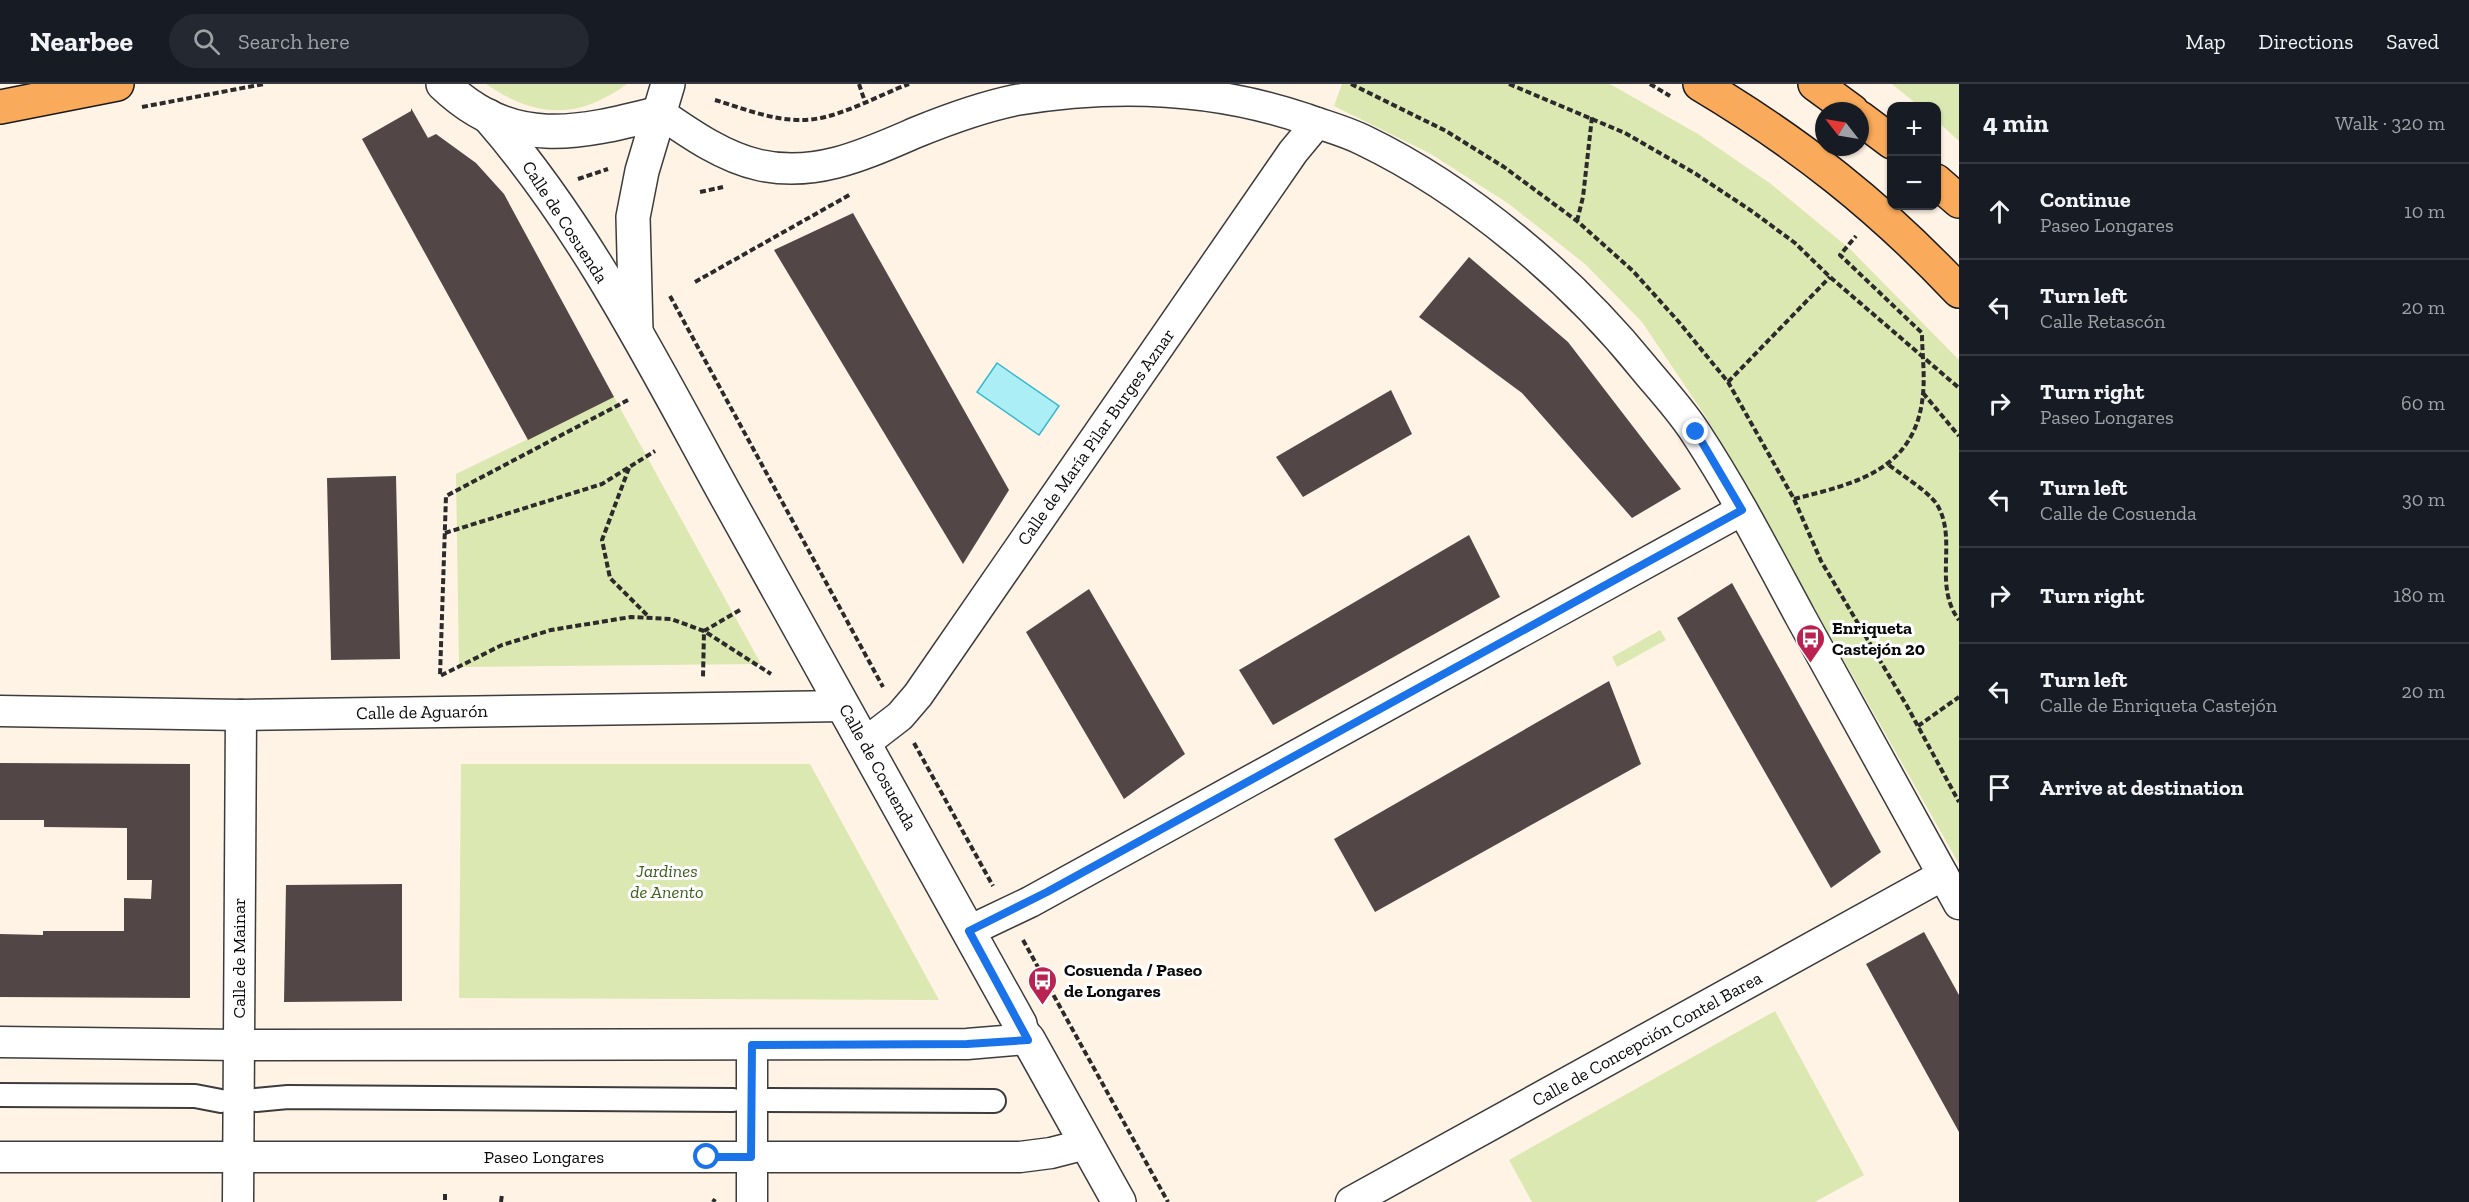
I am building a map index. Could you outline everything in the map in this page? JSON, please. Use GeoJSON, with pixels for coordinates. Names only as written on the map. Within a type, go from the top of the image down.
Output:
{"type":"FeatureCollection","features":[{"type":"Feature","properties":{"kind":"main road"},"geometry":{"type":"LineString","coordinates":[[0,107],[117,84]]}},
{"type":"Feature","properties":{"kind":"main road"},"geometry":{"type":"LineString","coordinates":[[1700,84],[1752,115],[1818,162],[1880,211],[1959,291]]}},
{"type":"Feature","properties":{"kind":"main road"},"geometry":{"type":"LineString","coordinates":[[1815,84],[1840,102]]}},
{"type":"Feature","properties":{"kind":"main road"},"geometry":{"type":"LineString","coordinates":[[1869,125],[1887,138]]}},
{"type":"Feature","properties":{"kind":"main road"},"geometry":{"type":"LineString","coordinates":[[1941,185],[1959,201]]}},
{"type":"Feature","properties":{"kind":"street"},"geometry":{"type":"LineString","coordinates":[[443,84],[469,105],[488,116],[513,125],[553,133],[604,127],[664,99],[701,140],[760,166],[790,168],[818,168],[843,163],[951,119],[1014,100],[1090,89],[1150,88],[1213,94],[1274,108],[1360,138],[1422,171],[1508,233],[1574,290],[1628,348],[1696,432],[1742,510],[1959,904]]}},
{"type":"Feature","properties":{"kind":"street","name":"Calle de Cosuenda"},"geometry":{"type":"LineString","coordinates":[[636,333],[633,217],[642,171],[664,99]]}},
{"type":"Feature","properties":{"kind":"street","name":"Calle de Cosuenda"},"geometry":{"type":"LineString","coordinates":[[488,116],[550,194],[636,333],[1119,1202]]}},
{"type":"Feature","properties":{"kind":"street","name":"Calle de María Pilar Burges Aznar"},"geometry":{"type":"LineString","coordinates":[[865,743],[900,716],[918,695],[1293,152],[1317,123]]}},
{"type":"Feature","properties":{"kind":"street"},"geometry":{"type":"LineString","coordinates":[[969,931],[1047,892],[1742,510]]}},
{"type":"Feature","properties":{"kind":"street","name":"Calle de Aguarón"},"geometry":{"type":"LineString","coordinates":[[0,711],[241,715],[844,706]]}},
{"type":"Feature","properties":{"kind":"street","name":"Calle de Mainar"},"geometry":{"type":"LineString","coordinates":[[238,1202],[241,715]]}},
{"type":"Feature","properties":{"kind":"street","name":"Calle de Concepción Contel Barea"},"geometry":{"type":"LineString","coordinates":[[1351,1202],[1943,875]]}},
{"type":"Feature","properties":{"kind":"street"},"geometry":{"type":"LineString","coordinates":[[0,1042],[239,1045],[967,1044],[1024,1032]]}},
{"type":"Feature","properties":{"kind":"street"},"geometry":{"type":"LineString","coordinates":[[752,1045],[752,1202]]}},
{"type":"Feature","properties":{"kind":"street"},"geometry":{"type":"LineString","coordinates":[[0,1095],[195,1096],[221,1101]]}},
{"type":"Feature","properties":{"kind":"street"},"geometry":{"type":"LineString","coordinates":[[256,1100],[288,1097],[733,1100]]}},
{"type":"Feature","properties":{"kind":"street"},"geometry":{"type":"LineString","coordinates":[[767,1100],[994,1101]]}},
{"type":"Feature","properties":{"kind":"street","name":"Paseo Longares"},"geometry":{"type":"LineString","coordinates":[[0,1157],[1020,1157],[1051,1153],[1086,1144]]}},
{"type":"Feature","properties":{"kind":"path"},"geometry":{"type":"LineString","coordinates":[[859,84],[865,102]]}},
{"type":"Feature","properties":{"kind":"path"},"geometry":{"type":"LineString","coordinates":[[715,100],[770,116],[800,120],[819,119],[909,84]]}},
{"type":"Feature","properties":{"kind":"path"},"geometry":{"type":"LineString","coordinates":[[1509,84],[1625,132],[1696,174],[1753,212],[1795,243],[1830,277],[1959,388]]}},
{"type":"Feature","properties":{"kind":"path"},"geometry":{"type":"LineString","coordinates":[[1577,221],[1583,197],[1592,117]]}},
{"type":"Feature","properties":{"kind":"path"},"geometry":{"type":"LineString","coordinates":[[577,180],[616,166]]}},
{"type":"Feature","properties":{"kind":"path"},"geometry":{"type":"LineString","coordinates":[[695,282],[860,190]]}},
{"type":"Feature","properties":{"kind":"path"},"geometry":{"type":"LineString","coordinates":[[1794,499],[1864,479],[1889,465],[1909,441],[1919,412],[1923,393],[1922,333],[1840,255],[1860,231]]}},
{"type":"Feature","properties":{"kind":"path"},"geometry":{"type":"LineString","coordinates":[[1728,382],[1830,277]]}},
{"type":"Feature","properties":{"kind":"path"},"geometry":{"type":"LineString","coordinates":[[669,292],[672,303],[999,896]]}},
{"type":"Feature","properties":{"kind":"path"},"geometry":{"type":"LineString","coordinates":[[1923,393],[1959,436]]}},
{"type":"Feature","properties":{"kind":"path"},"geometry":{"type":"LineString","coordinates":[[628,400],[446,496],[440,676],[502,645],[551,630],[631,617],[671,619],[704,631],[777,678]]}},
{"type":"Feature","properties":{"kind":"path"},"geometry":{"type":"LineString","coordinates":[[445,533],[602,484],[655,451]]}},
{"type":"Feature","properties":{"kind":"path"},"geometry":{"type":"LineString","coordinates":[[1889,465],[1935,503],[1945,527],[1945,587],[1953,613],[1959,620]]}},
{"type":"Feature","properties":{"kind":"path"},"geometry":{"type":"LineString","coordinates":[[629,468],[602,540],[610,578],[650,618]]}},
{"type":"Feature","properties":{"kind":"path"},"geometry":{"type":"LineString","coordinates":[[704,631],[740,610]]}},
{"type":"Feature","properties":{"kind":"path"},"geometry":{"type":"LineString","coordinates":[[704,631],[704,678]]}},
{"type":"Feature","properties":{"kind":"path"},"geometry":{"type":"LineString","coordinates":[[1918,726],[1959,696]]}},
{"type":"Feature","properties":{"kind":"path"},"geometry":{"type":"LineString","coordinates":[[1022,939],[1168,1202]]}},
{"type":"Feature","properties":{"kind":"path"},"geometry":{"type":"LineString","coordinates":[[445,1194],[445,1202]]}},
{"type":"Feature","properties":{"kind":"path"},"geometry":{"type":"LineString","coordinates":[[501,1194],[501,1202]]}},
{"type":"Feature","properties":{"kind":"green space"},"geometry":{"type":"Polygon","coordinates":[[[486,84],[627,84],[591,104],[574,109],[556,110],[522,103],[486,84]]]}},
{"type":"Feature","properties":{"kind":"green space"},"geometry":{"type":"Polygon","coordinates":[[[1342,84],[1610,84],[1698,134],[1771,184],[1850,249],[1959,360],[1959,864],[1708,420],[1642,322],[1585,264],[1509,204],[1431,154],[1334,106],[1342,84]]]}},
{"type":"Feature","properties":{"kind":"green space"},"geometry":{"type":"Polygon","coordinates":[[[1892,84],[1959,84],[1959,141],[1941,125],[1941,102],[1914,102],[1892,84]]]}},
{"type":"Feature","properties":{"kind":"green space"},"geometry":{"type":"Polygon","coordinates":[[[614,397],[761,664],[459,667],[456,474],[614,397]]]}},
{"type":"Feature","properties":{"kind":"green space"},"geometry":{"type":"Polygon","coordinates":[[[1660,630],[1666,640],[1617,667],[1612,657],[1660,630]]]}},
{"type":"Feature","properties":{"kind":"green space","name":"Jardines de Anento"},"geometry":{"type":"Polygon","coordinates":[[[461,764],[810,764],[939,1000],[459,998],[461,764]]]}},
{"type":"Feature","properties":{"kind":"green space"},"geometry":{"type":"Polygon","coordinates":[[[1775,1011],[1864,1175],[1815,1202],[1532,1202],[1509,1160],[1775,1011]]]}},
{"type":"Feature","properties":{"kind":"water"},"geometry":{"type":"Polygon","coordinates":[[[997,363],[1059,406],[1039,435],[977,392],[997,363]]]}},
{"type":"Feature","properties":{"kind":"building"},"geometry":{"type":"Polygon","coordinates":[[[411,108],[428,138],[436,134],[476,163],[504,194],[614,397],[528,440],[362,139],[411,111],[411,108]]]}},
{"type":"Feature","properties":{"kind":"building"},"geometry":{"type":"Polygon","coordinates":[[[853,213],[1009,490],[963,564],[774,250],[853,213]]]}},
{"type":"Feature","properties":{"kind":"building"},"geometry":{"type":"Polygon","coordinates":[[[1469,257],[1568,342],[1681,489],[1632,518],[1522,393],[1419,317],[1469,257]]]}},
{"type":"Feature","properties":{"kind":"building"},"geometry":{"type":"Polygon","coordinates":[[[1391,390],[1412,434],[1303,497],[1276,457],[1391,390]]]}},
{"type":"Feature","properties":{"kind":"building"},"geometry":{"type":"Polygon","coordinates":[[[396,476],[400,659],[331,660],[327,478],[396,476]]]}},
{"type":"Feature","properties":{"kind":"building"},"geometry":{"type":"Polygon","coordinates":[[[1469,535],[1500,597],[1273,725],[1239,670],[1469,535]]]}},
{"type":"Feature","properties":{"kind":"building"},"geometry":{"type":"Polygon","coordinates":[[[1732,583],[1881,852],[1831,888],[1677,618],[1732,583]]]}},
{"type":"Feature","properties":{"kind":"building"},"geometry":{"type":"Polygon","coordinates":[[[1089,589],[1185,754],[1124,799],[1026,632],[1089,589]]]}},
{"type":"Feature","properties":{"kind":"building"},"geometry":{"type":"Polygon","coordinates":[[[1609,681],[1641,764],[1375,912],[1334,839],[1609,681]]]}},
{"type":"Feature","properties":{"kind":"building"},"geometry":{"type":"Polygon","coordinates":[[[0,763],[190,764],[190,998],[0,997],[0,934],[43,935],[43,931],[124,931],[124,898],[151,899],[152,880],[127,880],[127,828],[44,827],[44,820],[0,820],[0,763]]]}},
{"type":"Feature","properties":{"kind":"building"},"geometry":{"type":"Polygon","coordinates":[[[402,884],[402,1001],[284,1002],[286,885],[402,884]]]}},
{"type":"Feature","properties":{"kind":"building"},"geometry":{"type":"Polygon","coordinates":[[[1924,932],[1959,995],[1959,1132],[1866,964],[1924,932]]]}},
{"type":"Feature","properties":{"kind":"place","name":"Enriqueta Castejón 20"},"geometry":{"type":"Point","coordinates":[1811,664]}},
{"type":"Feature","properties":{"kind":"place","name":"Cosuenda / Paseo de Longares"},"geometry":{"type":"Point","coordinates":[1043,1006]}},
{"type":"Feature","properties":{"kind":"route"},"geometry":{"type":"LineString","coordinates":[[707,1157],[751,1157],[752,1045],[967,1044],[1028,1040],[969,931],[1030,902],[1742,510],[1696,432]]}}]}
